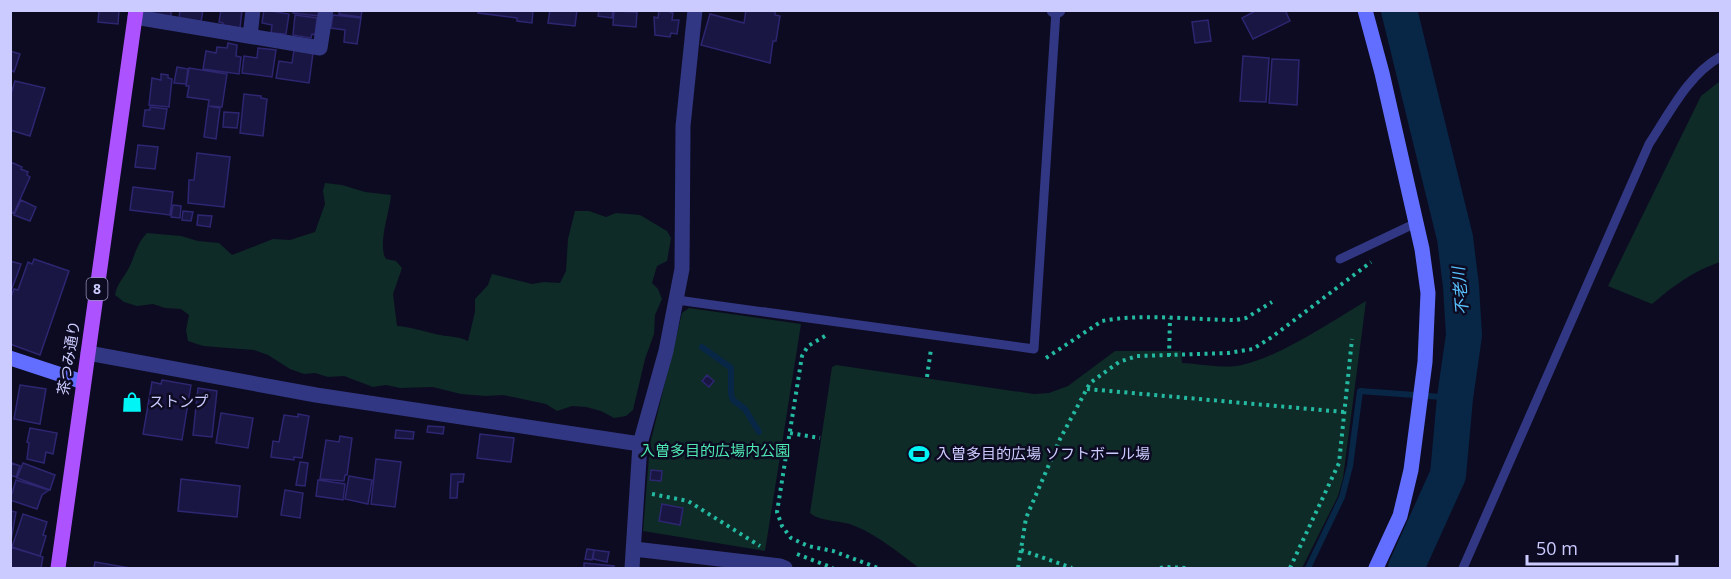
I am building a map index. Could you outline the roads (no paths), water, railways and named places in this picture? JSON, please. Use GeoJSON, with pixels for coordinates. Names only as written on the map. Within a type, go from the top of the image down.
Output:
{"type":"FeatureCollection","features":[{"type":"Feature","properties":{"kind":"main road","name":"茶つみ通り"},"geometry":{"type":"LineString","coordinates":[[58,568],[136,14]]}},
{"type":"Feature","properties":{"kind":"street"},"geometry":{"type":"LineString","coordinates":[[250,36],[253,10]]}},
{"type":"Feature","properties":{"kind":"street"},"geometry":{"type":"LineString","coordinates":[[136,14],[320,48],[326,10]]}},
{"type":"Feature","properties":{"kind":"street"},"geometry":{"type":"LineString","coordinates":[[632,568],[640,444],[666,351],[682,269],[683,126],[695,10]]}},
{"type":"Feature","properties":{"kind":"street"},"geometry":{"type":"LineString","coordinates":[[1365,10],[1382,73],[1422,249],[1428,293],[1425,362],[1411,470],[1400,516],[1376,568]]}},
{"type":"Feature","properties":{"kind":"street"},"geometry":{"type":"LineString","coordinates":[[88,353],[316,395],[640,444]]}},
{"type":"Feature","properties":{"kind":"street"},"geometry":{"type":"LineString","coordinates":[[10,358],[83,382]]}},
{"type":"Feature","properties":{"kind":"street"},"geometry":{"type":"LineString","coordinates":[[634,549],[784,568]]}},
{"type":"Feature","properties":{"kind":"lane"},"geometry":{"type":"LineString","coordinates":[[677,300],[1034,349],[1056,11]]}},
{"type":"Feature","properties":{"kind":"lane"},"geometry":{"type":"LineString","coordinates":[[1463,568],[1648,144],[1682,94],[1707,64],[1720,57]]}},
{"type":"Feature","properties":{"kind":"lane"},"geometry":{"type":"LineString","coordinates":[[1340,259],[1416,224]]}},
{"type":"Feature","properties":{"kind":"waterway","name":"不老川"},"geometry":{"type":"LineString","coordinates":[[1399,10],[1455,238],[1464,335],[1448,475],[1406,568]]}},
{"type":"Feature","properties":{"kind":"waterway"},"geometry":{"type":"LineString","coordinates":[[702,347],[731,368],[733,400],[745,409],[759,432]]}},
{"type":"Feature","properties":{"kind":"waterway"},"geometry":{"type":"LineString","coordinates":[[1308,568],[1342,497],[1350,466],[1360,391],[1455,398]]}},
{"type":"Feature","properties":{"kind":"place","name":"ストンプ"},"geometry":{"type":"Point","coordinates":[132,402]}},
{"type":"Feature","properties":{"kind":"place","name":"入曽多目的広場 ソフトボール場"},"geometry":{"type":"Point","coordinates":[919,454]}},
{"type":"Feature","properties":{"kind":"park label","name":"入曽多目的広場内公園"},"geometry":{"type":"Point","coordinates":[715,451]}}]}
